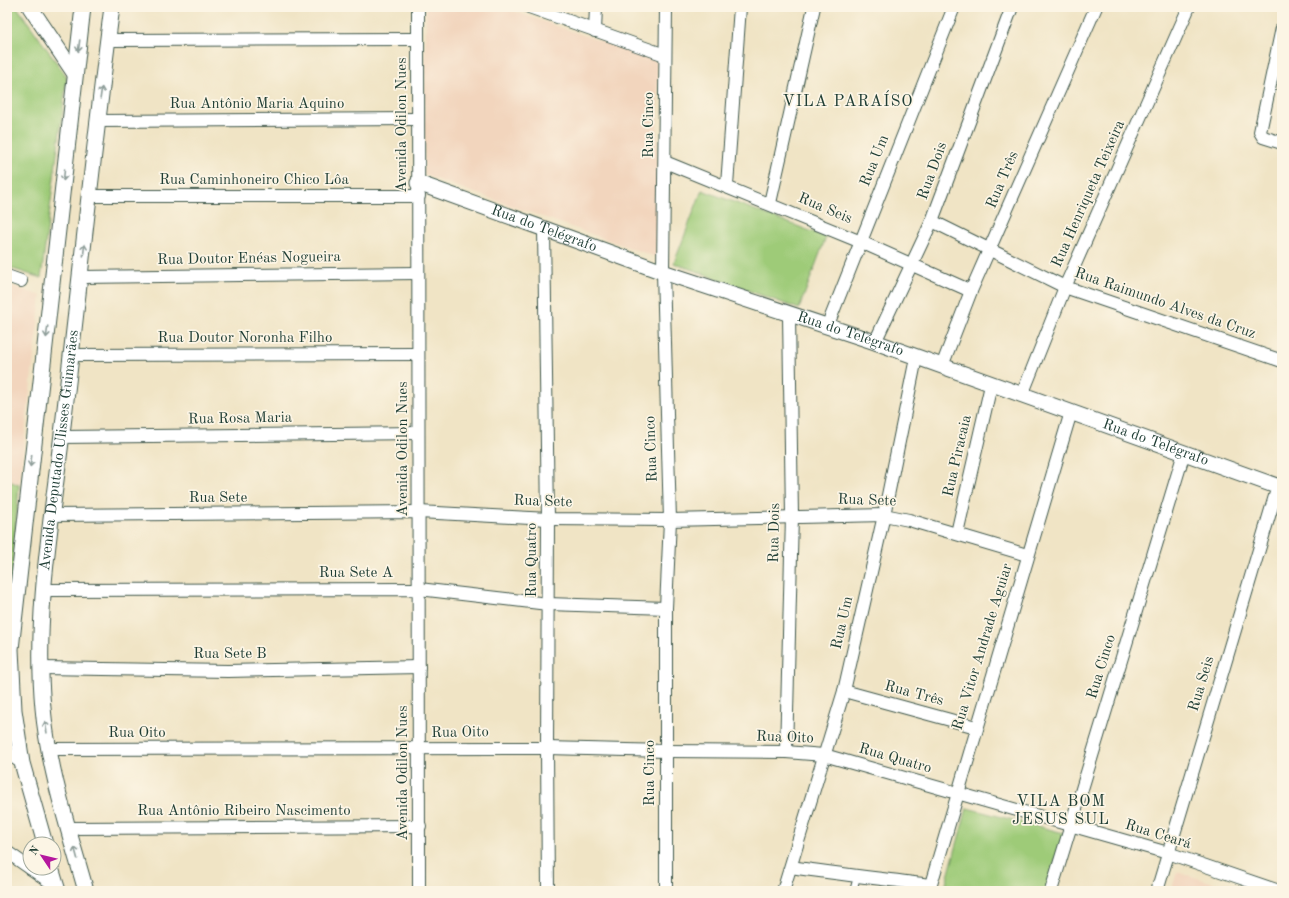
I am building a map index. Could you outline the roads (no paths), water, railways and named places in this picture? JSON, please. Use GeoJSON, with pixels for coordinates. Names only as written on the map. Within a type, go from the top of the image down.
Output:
{"type":"FeatureCollection","features":[{"type":"Feature","properties":{"kind":"street"},"geometry":{"type":"LineString","coordinates":[[30,7],[75,74]]}},
{"type":"Feature","properties":{"kind":"street","name":"Avenida Deputado Ulisses Guimarães"},"geometry":{"type":"LineString","coordinates":[[43,836],[22,763],[9,663],[83,7]]}},
{"type":"Feature","properties":{"kind":"street","name":"Avenida Deputado Ulisses Guimarães"},"geometry":{"type":"LineString","coordinates":[[86,891],[49,749],[43,709],[41,668],[44,590],[52,515],[75,315],[81,277],[97,121],[112,7]]}},
{"type":"Feature","properties":{"kind":"street","name":"Avenida Odilon Nues"},"geometry":{"type":"LineString","coordinates":[[418,7],[419,891]]}},
{"type":"Feature","properties":{"kind":"street"},"geometry":{"type":"LineString","coordinates":[[529,7],[665,56]]}},
{"type":"Feature","properties":{"kind":"street"},"geometry":{"type":"LineString","coordinates":[[595,31],[596,7]]}},
{"type":"Feature","properties":{"kind":"street","name":"Rua Cinco"},"geometry":{"type":"LineString","coordinates":[[666,7],[663,272],[670,520],[666,608],[666,891]]}},
{"type":"Feature","properties":{"kind":"street"},"geometry":{"type":"LineString","coordinates":[[727,185],[740,7]]}},
{"type":"Feature","properties":{"kind":"street"},"geometry":{"type":"LineString","coordinates":[[770,203],[814,7]]}},
{"type":"Feature","properties":{"kind":"street","name":"Rua Um"},"geometry":{"type":"LineString","coordinates":[[827,327],[954,7]]}},
{"type":"Feature","properties":{"kind":"street","name":"Rua Dois"},"geometry":{"type":"LineString","coordinates":[[874,342],[932,221],[1012,7]]}},
{"type":"Feature","properties":{"kind":"street","name":"Rua Três"},"geometry":{"type":"LineString","coordinates":[[942,366],[971,291],[1096,7]]}},
{"type":"Feature","properties":{"kind":"street","name":"Rua Henriqueta Teixeira"},"geometry":{"type":"LineString","coordinates":[[1022,396],[1065,287],[1189,7]]}},
{"type":"Feature","properties":{"kind":"street"},"geometry":{"type":"LineString","coordinates":[[1282,28],[1279,61],[1260,128],[1261,135],[1282,143]]}},
{"type":"Feature","properties":{"kind":"street"},"geometry":{"type":"LineString","coordinates":[[108,40],[417,39]]}},
{"type":"Feature","properties":{"kind":"street","name":"Rua Antônio Maria Aquino"},"geometry":{"type":"LineString","coordinates":[[97,121],[417,119]]}},
{"type":"Feature","properties":{"kind":"street","name":"Rua Seis"},"geometry":{"type":"LineString","coordinates":[[665,162],[770,203],[971,291]]}},
{"type":"Feature","properties":{"kind":"street","name":"Rua Caminhoneiro Chico Lôa"},"geometry":{"type":"LineString","coordinates":[[89,196],[418,190]]}},
{"type":"Feature","properties":{"kind":"street","name":"Rua do Telégrafo"},"geometry":{"type":"LineString","coordinates":[[418,190],[544,229],[663,272],[874,342],[1280,487]]}},
{"type":"Feature","properties":{"kind":"street","name":"Rua Raimundo Alves da Cruz"},"geometry":{"type":"LineString","coordinates":[[932,221],[1065,287],[1282,361]]}},
{"type":"Feature","properties":{"kind":"street","name":"Rua Quatro"},"geometry":{"type":"LineString","coordinates":[[544,229],[548,519],[548,891]]}},
{"type":"Feature","properties":{"kind":"street","name":"Rua Doutor Enéas Nogueira"},"geometry":{"type":"LineString","coordinates":[[81,277],[418,273]]}},
{"type":"Feature","properties":{"kind":"street"},"geometry":{"type":"LineString","coordinates":[[7,276],[21,280]]}},
{"type":"Feature","properties":{"kind":"street"},"geometry":{"type":"LineString","coordinates":[[49,313],[75,315]]}},
{"type":"Feature","properties":{"kind":"street","name":"Rua Dois"},"geometry":{"type":"LineString","coordinates":[[786,752],[792,516],[789,315]]}},
{"type":"Feature","properties":{"kind":"street","name":"Rua Doutor Noronha Filho"},"geometry":{"type":"LineString","coordinates":[[71,355],[418,354]]}},
{"type":"Feature","properties":{"kind":"street","name":"Rua Um"},"geometry":{"type":"LineString","coordinates":[[783,891],[844,691],[884,515],[916,358]]}},
{"type":"Feature","properties":{"kind":"street","name":"Rua Piracaia"},"geometry":{"type":"LineString","coordinates":[[957,533],[991,385]]}},
{"type":"Feature","properties":{"kind":"street","name":"Rua Vitor Andrade Aguiar"},"geometry":{"type":"LineString","coordinates":[[929,888],[1070,412]]}},
{"type":"Feature","properties":{"kind":"street","name":"Rua Rosa Maria"},"geometry":{"type":"LineString","coordinates":[[62,437],[418,433]]}},
{"type":"Feature","properties":{"kind":"street","name":"Rua Cinco"},"geometry":{"type":"LineString","coordinates":[[1051,891],[1184,453]]}},
{"type":"Feature","properties":{"kind":"street","name":"Rua Seis"},"geometry":{"type":"LineString","coordinates":[[1157,891],[1280,487]]}},
{"type":"Feature","properties":{"kind":"street","name":"Rua Sete"},"geometry":{"type":"LineString","coordinates":[[52,515],[419,512],[548,519],[670,520],[884,515],[957,533],[1027,555]]}},
{"type":"Feature","properties":{"kind":"street","name":"Rua Sete A"},"geometry":{"type":"LineString","coordinates":[[44,590],[419,588],[548,604],[666,608]]}},
{"type":"Feature","properties":{"kind":"street","name":"Rua Sete B"},"geometry":{"type":"LineString","coordinates":[[41,668],[228,671],[419,667]]}},
{"type":"Feature","properties":{"kind":"street","name":"Rua Três"},"geometry":{"type":"LineString","coordinates":[[844,691],[976,727]]}},
{"type":"Feature","properties":{"kind":"street","name":"Rua Oito"},"geometry":{"type":"LineString","coordinates":[[49,749],[547,748],[666,752],[786,752],[824,755]]}},
{"type":"Feature","properties":{"kind":"street"},"geometry":{"type":"LineString","coordinates":[[7,753],[22,763]]}},
{"type":"Feature","properties":{"kind":"street","name":"Rua Quatro"},"geometry":{"type":"LineString","coordinates":[[824,755],[957,793]]}},
{"type":"Feature","properties":{"kind":"street","name":"Rua Ceará"},"geometry":{"type":"LineString","coordinates":[[957,793],[1168,853],[1279,891]]}},
{"type":"Feature","properties":{"kind":"street","name":"Rua Antônio Ribeiro Nascimento"},"geometry":{"type":"LineString","coordinates":[[69,828],[420,826]]}},
{"type":"Feature","properties":{"kind":"street"},"geometry":{"type":"LineString","coordinates":[[7,852],[22,862]]}},
{"type":"Feature","properties":{"kind":"street"},"geometry":{"type":"LineString","coordinates":[[791,867],[857,877],[887,879],[929,888]]}},
{"type":"Feature","properties":{"kind":"street"},"geometry":{"type":"LineString","coordinates":[[41,876],[57,888]]}},
{"type":"Feature","properties":{"kind":"street"},"geometry":{"type":"LineString","coordinates":[[53,876],[57,888]]}},
{"type":"Feature","properties":{"kind":"street"},"geometry":{"type":"LineString","coordinates":[[1279,891],[1282,882]]}},
{"type":"Feature","properties":{"kind":"lane"},"geometry":{"type":"LineString","coordinates":[[853,891],[857,877]]}},
{"type":"Feature","properties":{"kind":"district","name":"VILA PARAÍSO"},"geometry":{"type":"Point","coordinates":[848,102]}},
{"type":"Feature","properties":{"kind":"district","name":"VILA BOM JESUS SUL"},"geometry":{"type":"Point","coordinates":[1061,811]}}]}
